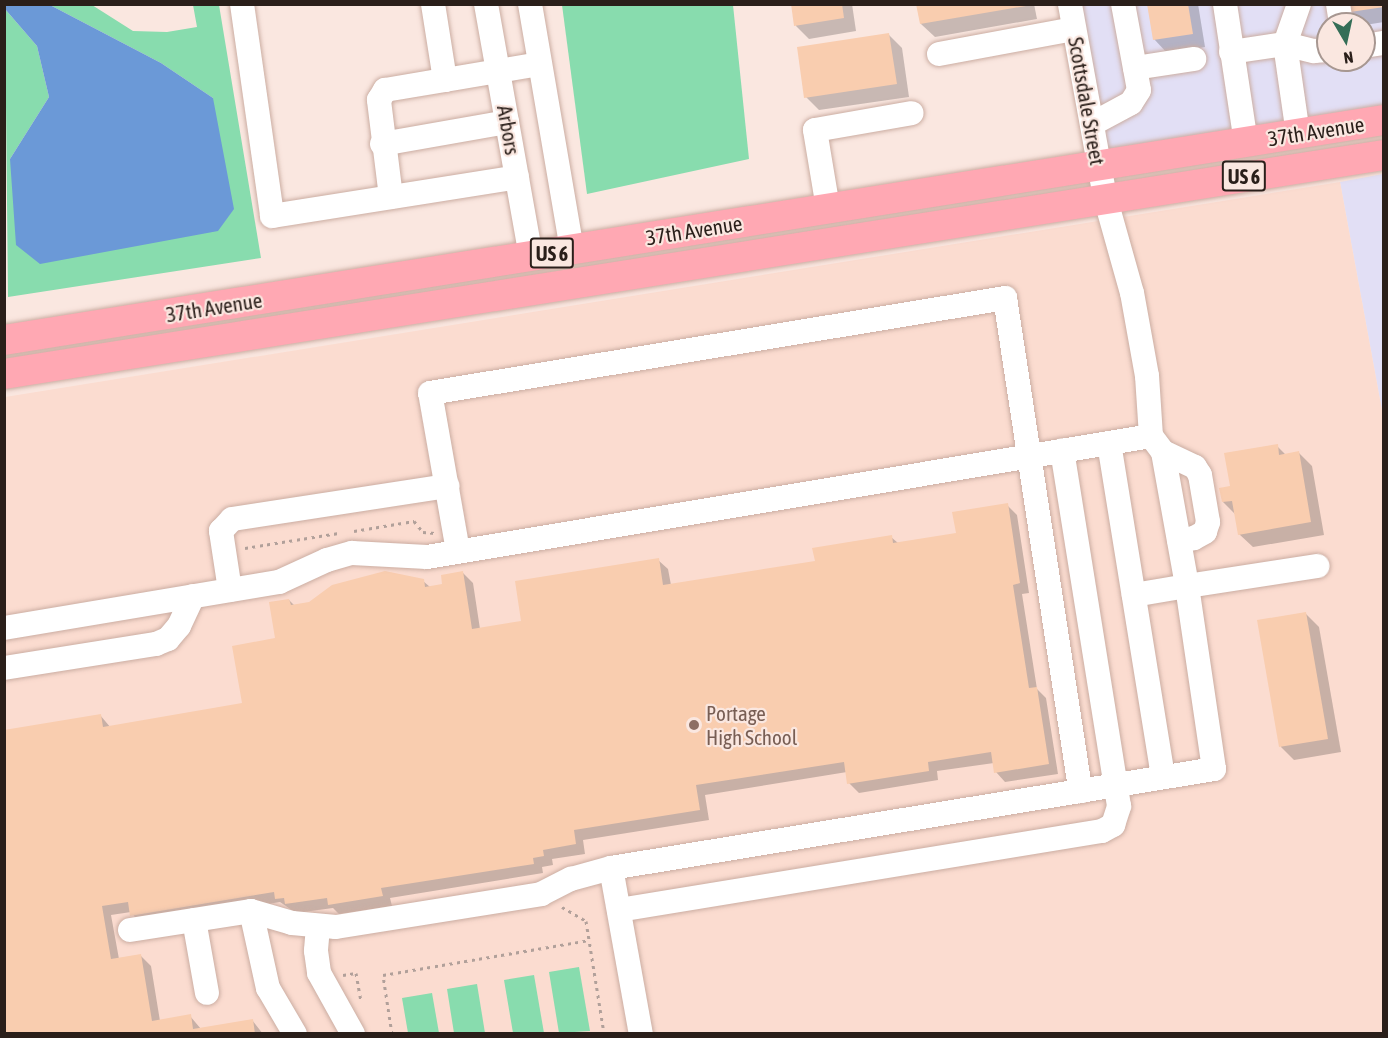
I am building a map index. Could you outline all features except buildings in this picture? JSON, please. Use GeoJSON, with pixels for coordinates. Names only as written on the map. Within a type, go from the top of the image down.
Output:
{"type":"FeatureCollection","features":[{"type":"Feature","properties":{"kind":"main road","name":"37th Avenue"},"geometry":{"type":"LineString","coordinates":[[4,340],[1098,163],[1246,143],[1383,120]]}},
{"type":"Feature","properties":{"kind":"main road","name":"37th Avenue"},"geometry":{"type":"LineString","coordinates":[[4,374],[1105,196],[1383,155]]}},
{"type":"Feature","properties":{"kind":"street"},"geometry":{"type":"LineString","coordinates":[[242,4],[272,216],[517,177]]}},
{"type":"Feature","properties":{"kind":"street"},"geometry":{"type":"LineString","coordinates":[[433,4],[445,80]]}},
{"type":"Feature","properties":{"kind":"street","name":"Arbors"},"geometry":{"type":"LineString","coordinates":[[486,4],[531,256]]}},
{"type":"Feature","properties":{"kind":"street","name":"Arbors"},"geometry":{"type":"LineString","coordinates":[[530,4],[572,249]]}},
{"type":"Feature","properties":{"kind":"street","name":"Scottsdale Street"},"geometry":{"type":"LineString","coordinates":[[1070,4],[1098,163],[1132,293],[1157,444],[1179,541],[1214,769],[1163,777]]}},
{"type":"Feature","properties":{"kind":"street"},"geometry":{"type":"LineString","coordinates":[[1092,124],[1131,103],[1139,90],[1123,4]]}},
{"type":"Feature","properties":{"kind":"street"},"geometry":{"type":"LineString","coordinates":[[1225,4],[1246,143]]}},
{"type":"Feature","properties":{"kind":"street"},"geometry":{"type":"LineString","coordinates":[[1298,134],[1285,44],[1299,4]]}},
{"type":"Feature","properties":{"kind":"street"},"geometry":{"type":"LineString","coordinates":[[939,54],[1074,29]]}},
{"type":"Feature","properties":{"kind":"street"},"geometry":{"type":"LineString","coordinates":[[1231,52],[1285,44],[1316,51]]}},
{"type":"Feature","properties":{"kind":"street"},"geometry":{"type":"LineString","coordinates":[[1135,68],[1194,59]]}},
{"type":"Feature","properties":{"kind":"street"},"geometry":{"type":"LineString","coordinates":[[391,197],[378,108],[385,90],[540,64]]}},
{"type":"Feature","properties":{"kind":"street"},"geometry":{"type":"LineString","coordinates":[[828,208],[815,130],[912,113]]}},
{"type":"Feature","properties":{"kind":"street"},"geometry":{"type":"LineString","coordinates":[[382,144],[507,122]]}},
{"type":"Feature","properties":{"kind":"street"},"geometry":{"type":"LineString","coordinates":[[458,551],[430,393],[1005,298],[1080,791]]}},
{"type":"Feature","properties":{"kind":"street"},"geometry":{"type":"LineString","coordinates":[[130,930],[251,911],[318,927],[541,894],[571,879],[611,868],[1163,777],[1109,443]]}},
{"type":"Feature","properties":{"kind":"street"},"geometry":{"type":"LineString","coordinates":[[4,628],[285,580],[314,565],[352,553],[419,557],[1109,443],[1157,444],[1195,467],[1200,475],[1208,522],[1205,532],[1194,538],[1179,541]]}},
{"type":"Feature","properties":{"kind":"street"},"geometry":{"type":"LineString","coordinates":[[619,910],[1102,831],[1113,825],[1118,814],[1115,785],[1062,451]]}},
{"type":"Feature","properties":{"kind":"street"},"geometry":{"type":"LineString","coordinates":[[230,590],[221,539],[225,523],[447,486]]}},
{"type":"Feature","properties":{"kind":"street"},"geometry":{"type":"LineString","coordinates":[[1134,595],[1317,566]]}},
{"type":"Feature","properties":{"kind":"street"},"geometry":{"type":"LineString","coordinates":[[4,668],[156,644],[168,639],[179,626],[193,596]]}},
{"type":"Feature","properties":{"kind":"street"},"geometry":{"type":"LineString","coordinates":[[611,868],[641,1034]]}},
{"type":"Feature","properties":{"kind":"street"},"geometry":{"type":"LineString","coordinates":[[251,911],[268,988],[295,1034]]}},
{"type":"Feature","properties":{"kind":"street"},"geometry":{"type":"LineString","coordinates":[[194,920],[207,993]]}},
{"type":"Feature","properties":{"kind":"street"},"geometry":{"type":"LineString","coordinates":[[318,927],[316,951],[319,973],[353,1034]]}},
{"type":"Feature","properties":{"kind":"path"},"geometry":{"type":"LineString","coordinates":[[541,894],[586,921],[604,1034]]}},
{"type":"Feature","properties":{"kind":"path"},"geometry":{"type":"LineString","coordinates":[[392,1034],[383,975],[589,940]]}},
{"type":"Feature","properties":{"kind":"shaded area"},"geometry":{"type":"Polygon","coordinates":[[[1076,5],[1383,5],[1383,112],[1103,157],[1076,5]]]}},
{"type":"Feature","properties":{"kind":"shaded area"},"geometry":{"type":"Polygon","coordinates":[[[1383,174],[1383,416],[1340,182],[1383,174]]]}},
{"type":"Feature","properties":{"kind":"shaded area","name":"Portage High School"},"geometry":{"type":"Polygon","coordinates":[[[1340,182],[1383,416],[1383,1033],[5,1034],[5,397],[1340,182]]]}},
{"type":"Feature","properties":{"kind":"green space"},"geometry":{"type":"Polygon","coordinates":[[[50,5],[92,5],[133,31],[167,32],[197,27],[193,5],[219,5],[261,258],[8,297],[5,9],[37,46],[49,97],[10,159],[213,98],[161,63],[50,5]]]}},
{"type":"Feature","properties":{"kind":"green space"},"geometry":{"type":"Polygon","coordinates":[[[562,5],[733,5],[749,159],[587,194],[562,5]]]}},
{"type":"Feature","properties":{"kind":"green space"},"geometry":{"type":"Polygon","coordinates":[[[579,967],[590,1031],[559,1033],[549,972],[579,967]]]}},
{"type":"Feature","properties":{"kind":"green space"},"geometry":{"type":"Polygon","coordinates":[[[534,975],[544,1033],[513,1033],[504,980],[534,975]]]}},
{"type":"Feature","properties":{"kind":"green space"},"geometry":{"type":"Polygon","coordinates":[[[477,984],[485,1033],[454,1033],[447,989],[477,984]]]}},
{"type":"Feature","properties":{"kind":"green space"},"geometry":{"type":"Polygon","coordinates":[[[432,993],[439,1033],[408,1033],[402,998],[432,993]]]}},
{"type":"Feature","properties":{"kind":"water"},"geometry":{"type":"Polygon","coordinates":[[[4,5],[50,5],[161,63],[213,98],[234,209],[218,231],[40,264],[16,245],[10,159],[49,97],[37,46],[4,5]]]}},
{"type":"Feature","properties":{"kind":"place","name":"Portage High School"},"geometry":{"type":"Point","coordinates":[694,725]}}]}
